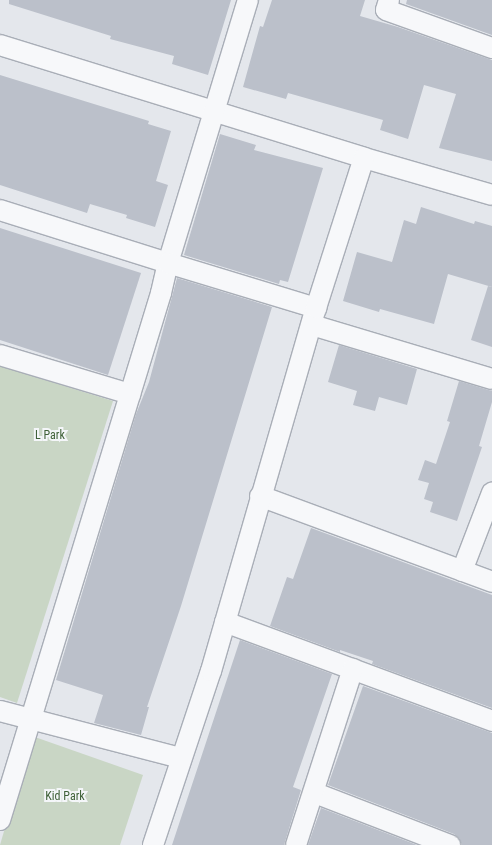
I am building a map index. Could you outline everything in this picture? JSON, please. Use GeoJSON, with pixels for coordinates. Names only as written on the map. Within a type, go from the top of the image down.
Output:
{"type":"FeatureCollection","features":[{"type":"Feature","properties":{"kind":"street"},"geometry":{"type":"LineString","coordinates":[[0,820],[29,719],[161,293],[213,110],[248,0]]}},
{"type":"Feature","properties":{"kind":"street"},"geometry":{"type":"LineString","coordinates":[[388,0],[386,10],[492,48]]}},
{"type":"Feature","properties":{"kind":"street"},"geometry":{"type":"LineString","coordinates":[[0,45],[364,158],[492,195]]}},
{"type":"Feature","properties":{"kind":"street"},"geometry":{"type":"LineString","coordinates":[[152,845],[225,622],[260,496],[364,158]]}},
{"type":"Feature","properties":{"kind":"street"},"geometry":{"type":"LineString","coordinates":[[0,210],[168,263],[492,380]]}},
{"type":"Feature","properties":{"kind":"street"},"geometry":{"type":"LineString","coordinates":[[0,354],[130,394]]}},
{"type":"Feature","properties":{"kind":"street"},"geometry":{"type":"LineString","coordinates":[[462,571],[492,493]]}},
{"type":"Feature","properties":{"kind":"street"},"geometry":{"type":"LineString","coordinates":[[260,496],[492,582]]}},
{"type":"Feature","properties":{"kind":"street"},"geometry":{"type":"LineString","coordinates":[[225,622],[492,721]]}},
{"type":"Feature","properties":{"kind":"street"},"geometry":{"type":"LineString","coordinates":[[296,845],[315,793],[353,669]]}},
{"type":"Feature","properties":{"kind":"street"},"geometry":{"type":"LineString","coordinates":[[0,711],[180,758]]}},
{"type":"Feature","properties":{"kind":"street"},"geometry":{"type":"LineString","coordinates":[[315,793],[450,845]]}},
{"type":"Feature","properties":{"kind":"green space","name":"L Park"},"geometry":{"type":"Polygon","coordinates":[[[0,366],[113,401],[17,703],[0,697],[0,366]]]}},
{"type":"Feature","properties":{"kind":"green space","name":"Kid Park"},"geometry":{"type":"Polygon","coordinates":[[[32,736],[143,775],[120,845],[0,845],[32,736]]]}},
{"type":"Feature","properties":{"kind":"building"},"geometry":{"type":"Polygon","coordinates":[[[9,0],[231,0],[208,75],[172,64],[174,56],[110,39],[111,36],[9,4],[9,0]]]}},
{"type":"Feature","properties":{"kind":"building"},"geometry":{"type":"Polygon","coordinates":[[[272,0],[365,0],[360,16],[398,27],[492,60],[492,161],[439,148],[456,94],[424,85],[408,139],[380,130],[383,120],[288,93],[286,99],[243,87],[260,26],[263,27],[272,0]]]}},
{"type":"Feature","properties":{"kind":"building"},"geometry":{"type":"Polygon","coordinates":[[[407,0],[492,0],[492,35],[406,4],[407,0]]]}},
{"type":"Feature","properties":{"kind":"building"},"geometry":{"type":"Polygon","coordinates":[[[0,75],[149,121],[148,124],[171,131],[156,181],[168,185],[155,227],[126,218],[127,215],[90,204],[87,213],[0,185],[0,75]]]}},
{"type":"Feature","properties":{"kind":"building"},"geometry":{"type":"Polygon","coordinates":[[[220,134],[256,145],[254,150],[323,168],[288,282],[280,280],[279,284],[184,255],[220,134]]]}},
{"type":"Feature","properties":{"kind":"building"},"geometry":{"type":"Polygon","coordinates":[[[421,207],[474,224],[475,221],[492,226],[492,287],[448,274],[434,324],[380,309],[379,312],[343,301],[357,252],[392,262],[404,220],[416,224],[421,207]]]}},
{"type":"Feature","properties":{"kind":"building"},"geometry":{"type":"Polygon","coordinates":[[[0,228],[141,273],[108,375],[0,340],[0,228]]]}},
{"type":"Feature","properties":{"kind":"building"},"geometry":{"type":"Polygon","coordinates":[[[177,278],[272,307],[181,606],[147,707],[149,707],[141,735],[94,723],[103,695],[56,680],[136,414],[149,382],[177,278]]]}},
{"type":"Feature","properties":{"kind":"building"},"geometry":{"type":"Polygon","coordinates":[[[488,286],[492,287],[492,347],[471,340],[488,286]]]}},
{"type":"Feature","properties":{"kind":"building"},"geometry":{"type":"Polygon","coordinates":[[[339,345],[417,369],[407,405],[379,397],[375,411],[353,405],[357,391],[328,382],[339,345]]]}},
{"type":"Feature","properties":{"kind":"building"},"geometry":{"type":"Polygon","coordinates":[[[459,381],[492,391],[492,402],[479,446],[482,447],[457,521],[430,512],[433,502],[424,499],[429,483],[418,480],[425,460],[436,464],[450,422],[447,421],[459,381]]]}},
{"type":"Feature","properties":{"kind":"building"},"geometry":{"type":"Polygon","coordinates":[[[311,528],[492,595],[492,708],[372,664],[373,661],[340,650],[340,652],[270,626],[287,577],[293,579],[311,528]]]}},
{"type":"Feature","properties":{"kind":"building"},"geometry":{"type":"Polygon","coordinates":[[[240,640],[332,674],[293,787],[301,790],[284,845],[172,845],[240,640]]]}},
{"type":"Feature","properties":{"kind":"building"},"geometry":{"type":"Polygon","coordinates":[[[363,686],[492,733],[492,845],[462,845],[459,838],[454,834],[328,785],[363,686]]]}},
{"type":"Feature","properties":{"kind":"building"},"geometry":{"type":"Polygon","coordinates":[[[321,808],[417,845],[308,845],[321,808]]]}}]}
